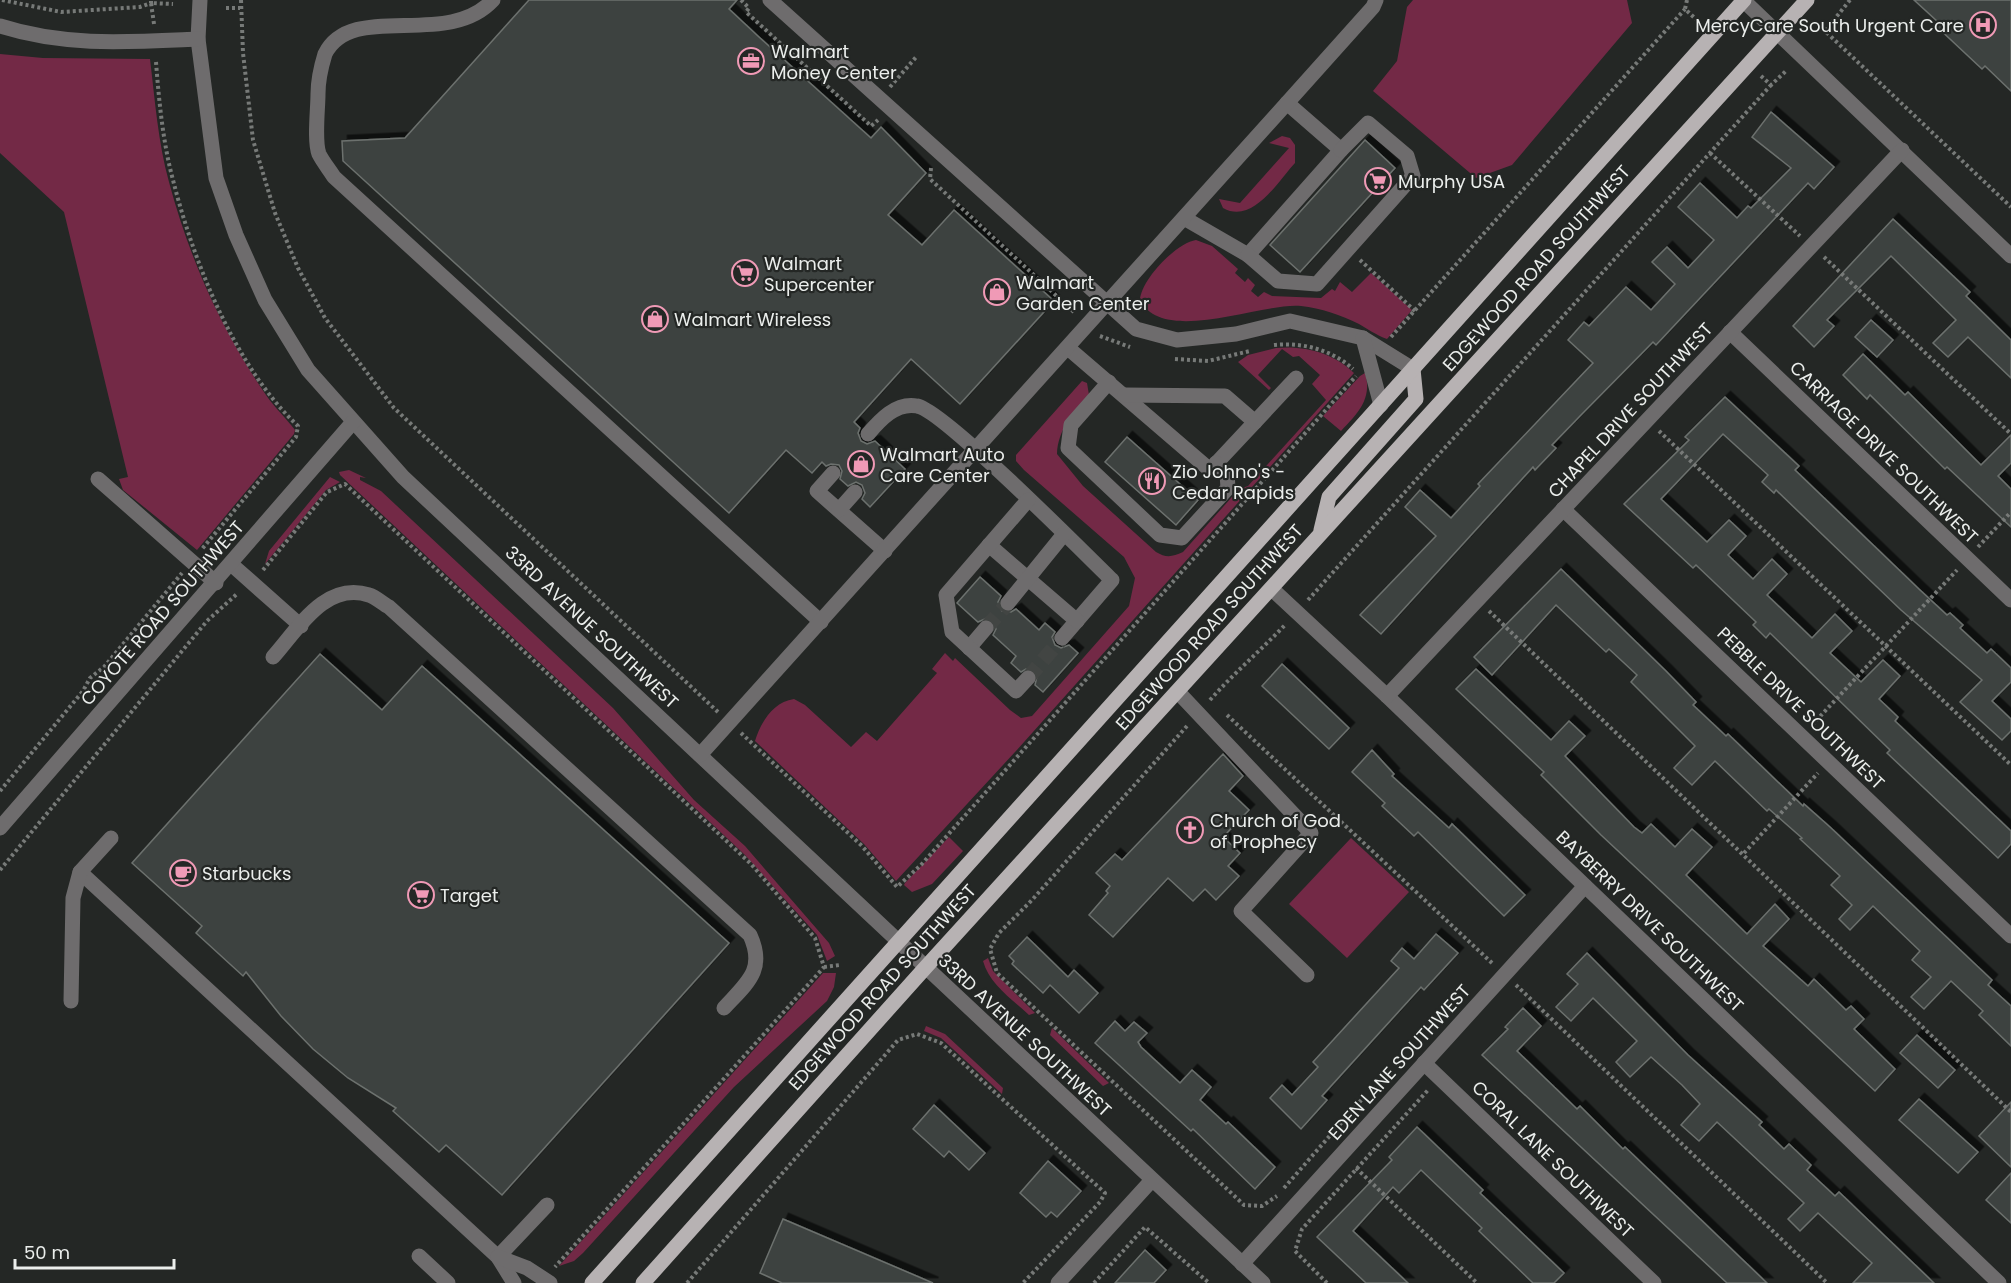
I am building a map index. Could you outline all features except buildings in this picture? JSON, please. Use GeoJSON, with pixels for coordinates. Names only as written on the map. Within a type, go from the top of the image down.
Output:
{"type":"FeatureCollection","features":[{"type":"Feature","properties":{"kind":"main road","name":"EDGEWOOD ROAD SOUTHWEST"},"geometry":{"type":"LineString","coordinates":[[592,1283],[1744,0]]}},
{"type":"Feature","properties":{"kind":"main road","name":"EDGEWOOD ROAD SOUTHWEST"},"geometry":{"type":"LineString","coordinates":[[643,1283],[925,968],[1807,0]]}},
{"type":"Feature","properties":{"kind":"main road"},"geometry":{"type":"LineString","coordinates":[[1320,533],[1329,497],[1416,399],[1413,369]]}},
{"type":"Feature","properties":{"kind":"street","name":"33RD AVENUE SOUTHWEST"},"geometry":{"type":"LineString","coordinates":[[200,0],[198,39],[216,178],[236,235],[265,300],[308,370],[403,477],[898,944],[1263,1283]]}},
{"type":"Feature","properties":{"kind":"street"},"geometry":{"type":"LineString","coordinates":[[493,0],[487,7],[462,17],[436,21],[403,17],[361,17],[338,30],[326,51],[318,87],[318,152],[334,177],[820,622]]}},
{"type":"Feature","properties":{"kind":"street"},"geometry":{"type":"LineString","coordinates":[[770,0],[1136,329],[1177,340],[1236,334],[1290,321],[1363,338],[1413,369]]}},
{"type":"Feature","properties":{"kind":"street"},"geometry":{"type":"LineString","coordinates":[[700,755],[1373,8],[1376,0]]}},
{"type":"Feature","properties":{"kind":"street"},"geometry":{"type":"LineString","coordinates":[[1744,0],[2011,256]]}},
{"type":"Feature","properties":{"kind":"street"},"geometry":{"type":"LineString","coordinates":[[0,26],[30,36],[92,43],[198,39]]}},
{"type":"Feature","properties":{"kind":"street"},"geometry":{"type":"LineString","coordinates":[[1287,103],[1341,150]]}},
{"type":"Feature","properties":{"kind":"street"},"geometry":{"type":"LineString","coordinates":[[1184,218],[1248,255],[1278,281],[1317,284],[1413,176],[1407,156],[1368,123],[1341,150],[1248,255]]}},
{"type":"Feature","properties":{"kind":"street","name":"CHAPEL DRIVE SOUTHWEST"},"geometry":{"type":"LineString","coordinates":[[1387,696],[1902,150]]}},
{"type":"Feature","properties":{"kind":"street","name":"CARRIAGE DRIVE SOUTHWEST"},"geometry":{"type":"LineString","coordinates":[[1730,332],[2011,600]]}},
{"type":"Feature","properties":{"kind":"street"},"geometry":{"type":"LineString","coordinates":[[1363,338],[1381,405]]}},
{"type":"Feature","properties":{"kind":"street"},"geometry":{"type":"LineString","coordinates":[[1068,348],[1210,470],[1296,378]]}},
{"type":"Feature","properties":{"kind":"street"},"geometry":{"type":"LineString","coordinates":[[1109,382],[1071,425],[1068,448],[1160,535],[1182,538],[1228,488],[1227,474],[1216,463]]}},
{"type":"Feature","properties":{"kind":"street"},"geometry":{"type":"LineString","coordinates":[[1125,395],[1225,396],[1255,422]]}},
{"type":"Feature","properties":{"kind":"street"},"geometry":{"type":"LineString","coordinates":[[868,434],[880,420],[905,405],[918,406],[930,411],[976,450],[1112,580],[1062,638]]}},
{"type":"Feature","properties":{"kind":"street","name":"COYOTE ROAD SOUTHWEST"},"geometry":{"type":"LineString","coordinates":[[0,828],[216,583],[353,422]]}},
{"type":"Feature","properties":{"kind":"street"},"geometry":{"type":"LineString","coordinates":[[833,473],[817,491],[885,550]]}},
{"type":"Feature","properties":{"kind":"street"},"geometry":{"type":"LineString","coordinates":[[98,480],[216,583]]}},
{"type":"Feature","properties":{"kind":"street"},"geometry":{"type":"LineString","coordinates":[[838,510],[855,492]]}},
{"type":"Feature","properties":{"kind":"street"},"geometry":{"type":"LineString","coordinates":[[1028,500],[946,595],[952,632],[1016,691],[1028,678]]}},
{"type":"Feature","properties":{"kind":"street","name":"PEBBLE DRIVE SOUTHWEST"},"geometry":{"type":"LineString","coordinates":[[1563,509],[2011,936]]}},
{"type":"Feature","properties":{"kind":"street"},"geometry":{"type":"LineString","coordinates":[[1008,603],[1064,534]]}},
{"type":"Feature","properties":{"kind":"street"},"geometry":{"type":"LineString","coordinates":[[989,545],[1077,621]]}},
{"type":"Feature","properties":{"kind":"street"},"geometry":{"type":"LineString","coordinates":[[231,564],[302,626]]}},
{"type":"Feature","properties":{"kind":"street","name":"BAYBERRY DRIVE SOUTHWEST"},"geometry":{"type":"LineString","coordinates":[[1272,589],[1387,696],[1999,1283]]}},
{"type":"Feature","properties":{"kind":"street"},"geometry":{"type":"LineString","coordinates":[[273,657],[325,599],[342,593],[370,595],[389,607],[750,935],[757,951],[756,969],[724,1008]]}},
{"type":"Feature","properties":{"kind":"street"},"geometry":{"type":"LineString","coordinates":[[969,648],[986,628]]}},
{"type":"Feature","properties":{"kind":"street"},"geometry":{"type":"LineString","coordinates":[[1178,692],[1311,832],[1241,911],[1307,975]]}},
{"type":"Feature","properties":{"kind":"street"},"geometry":{"type":"LineString","coordinates":[[71,1001],[73,898],[80,872],[111,838]]}},
{"type":"Feature","properties":{"kind":"street"},"geometry":{"type":"LineString","coordinates":[[80,872],[498,1257],[514,1283]]}},
{"type":"Feature","properties":{"kind":"street","name":"EDEN LANE SOUTHWEST"},"geometry":{"type":"LineString","coordinates":[[1242,1264],[1585,886]]}},
{"type":"Feature","properties":{"kind":"street","name":"CORAL LANE SOUTHWEST"},"geometry":{"type":"LineString","coordinates":[[1424,1063],[1654,1283]]}},
{"type":"Feature","properties":{"kind":"street"},"geometry":{"type":"LineString","coordinates":[[1058,1283],[1152,1180]]}},
{"type":"Feature","properties":{"kind":"street"},"geometry":{"type":"LineString","coordinates":[[498,1257],[547,1205]]}},
{"type":"Feature","properties":{"kind":"street"},"geometry":{"type":"LineString","coordinates":[[419,1256],[448,1283]]}},
{"type":"Feature","properties":{"kind":"street"},"geometry":{"type":"LineString","coordinates":[[498,1257],[527,1268],[547,1281]]}},
{"type":"Feature","properties":{"kind":"path"},"geometry":{"type":"LineString","coordinates":[[2,0],[61,12],[110,11],[151,2],[173,4]]}},
{"type":"Feature","properties":{"kind":"path"},"geometry":{"type":"LineString","coordinates":[[241,0],[253,140],[284,235],[298,268],[326,318],[393,408],[862,846],[897,887],[921,865],[1369,362]]}},
{"type":"Feature","properties":{"kind":"path"},"geometry":{"type":"LineString","coordinates":[[1381,349],[1685,9],[1687,0]]}},
{"type":"Feature","properties":{"kind":"path"},"geometry":{"type":"LineString","coordinates":[[1850,0],[1825,31],[2011,207]]}},
{"type":"Feature","properties":{"kind":"path"},"geometry":{"type":"LineString","coordinates":[[151,2],[154,28]]}},
{"type":"Feature","properties":{"kind":"path"},"geometry":{"type":"LineString","coordinates":[[226,8],[240,8]]}},
{"type":"Feature","properties":{"kind":"path"},"geometry":{"type":"LineString","coordinates":[[1685,9],[1701,24]]}},
{"type":"Feature","properties":{"kind":"path"},"geometry":{"type":"LineString","coordinates":[[0,791],[83,691],[90,678],[104,666],[296,437],[298,426],[255,373],[227,325],[196,255],[172,179],[156,62]]}},
{"type":"Feature","properties":{"kind":"path"},"geometry":{"type":"LineString","coordinates":[[1363,1098],[1274,1199],[1262,1206],[1244,1205],[997,973],[990,949],[999,933],[1032,900],[1236,670],[1261,650],[1296,612],[1786,70]]}},
{"type":"Feature","properties":{"kind":"path"},"geometry":{"type":"LineString","coordinates":[[1759,75],[1771,85]]}},
{"type":"Feature","properties":{"kind":"path"},"geometry":{"type":"LineString","coordinates":[[1710,153],[2011,434]]}},
{"type":"Feature","properties":{"kind":"path"},"geometry":{"type":"LineString","coordinates":[[1348,249],[1415,311]]}},
{"type":"Feature","properties":{"kind":"path"},"geometry":{"type":"LineString","coordinates":[[1648,420],[2011,765]]}},
{"type":"Feature","properties":{"kind":"path"},"geometry":{"type":"LineString","coordinates":[[0,870],[207,621],[252,582],[327,492],[345,484],[752,864],[815,938],[824,968]]}},
{"type":"Feature","properties":{"kind":"path"},"geometry":{"type":"LineString","coordinates":[[1801,736],[2011,512]]}},
{"type":"Feature","properties":{"kind":"path"},"geometry":{"type":"LineString","coordinates":[[1477,600],[1744,853],[2011,1112]]}},
{"type":"Feature","properties":{"kind":"path"},"geometry":{"type":"LineString","coordinates":[[1211,700],[1505,975],[1827,1283]]}},
{"type":"Feature","properties":{"kind":"path"},"geometry":{"type":"LineString","coordinates":[[1744,853],[1828,762]]}},
{"type":"Feature","properties":{"kind":"path"},"geometry":{"type":"LineString","coordinates":[[547,1281],[824,968],[840,965]]}},
{"type":"Feature","properties":{"kind":"path"},"geometry":{"type":"LineString","coordinates":[[687,1283],[898,1040],[917,1034],[941,1043],[1105,1193],[1100,1202],[1023,1283]]}},
{"type":"Feature","properties":{"kind":"path"},"geometry":{"type":"LineString","coordinates":[[1327,1283],[1295,1251],[1302,1229],[1440,1078]]}},
{"type":"Feature","properties":{"kind":"path"},"geometry":{"type":"LineString","coordinates":[[1342,1154],[1477,1283]]}},
{"type":"Feature","properties":{"kind":"path"},"geometry":{"type":"LineString","coordinates":[[1094,1283],[1145,1227],[1209,1283]]}},
{"type":"Feature","properties":{"kind":"shaded area"},"geometry":{"type":"Polygon","coordinates":[[[1413,0],[1627,0],[1632,23],[1512,165],[1476,178],[1373,91],[1397,61],[1407,7],[1413,0]]]}},
{"type":"Feature","properties":{"kind":"shaded area"},"geometry":{"type":"Polygon","coordinates":[[[0,54],[43,58],[150,59],[165,167],[186,238],[208,292],[235,345],[269,399],[295,430],[197,550],[123,490],[119,479],[128,477],[64,212],[0,153],[0,54]]]}},
{"type":"Feature","properties":{"kind":"shaded area"},"geometry":{"type":"Polygon","coordinates":[[[1282,136],[1290,138],[1295,145],[1295,163],[1273,190],[1264,199],[1245,211],[1234,212],[1223,208],[1219,199],[1240,203],[1289,148],[1269,143],[1282,136]]]}},
{"type":"Feature","properties":{"kind":"shaded area"},"geometry":{"type":"Polygon","coordinates":[[[1196,240],[1212,246],[1238,269],[1235,273],[1245,282],[1248,278],[1255,285],[1251,291],[1258,297],[1264,292],[1272,296],[1321,298],[1332,289],[1335,291],[1340,282],[1352,292],[1371,273],[1412,310],[1387,339],[1338,315],[1301,306],[1284,306],[1191,321],[1169,320],[1152,313],[1140,300],[1146,283],[1170,255],[1196,240]]]}},
{"type":"Feature","properties":{"kind":"shaded area"},"geometry":{"type":"Polygon","coordinates":[[[1276,348],[1308,349],[1318,352],[1337,360],[1354,373],[1015,752],[896,881],[864,844],[755,741],[764,720],[780,704],[794,699],[805,705],[851,747],[866,732],[877,741],[937,673],[932,669],[945,653],[953,661],[955,658],[1021,718],[1032,716],[1129,606],[1135,578],[1124,557],[1024,470],[1016,461],[1016,455],[1082,381],[1087,383],[1089,395],[1063,429],[1057,454],[1083,486],[1156,552],[1166,556],[1179,554],[1239,489],[1248,486],[1326,400],[1312,384],[1320,375],[1299,356],[1293,357],[1282,349],[1258,375],[1271,388],[1269,390],[1238,362],[1248,355],[1276,348]]]}},
{"type":"Feature","properties":{"kind":"shaded area"},"geometry":{"type":"Polygon","coordinates":[[[1365,373],[1367,391],[1365,398],[1358,412],[1341,431],[1323,416],[1365,373]]]}},
{"type":"Feature","properties":{"kind":"shaded area"},"geometry":{"type":"Polygon","coordinates":[[[349,470],[366,478],[360,477],[360,480],[381,491],[613,708],[694,800],[745,846],[829,943],[835,956],[827,961],[817,935],[745,855],[340,475],[339,472],[349,470]]]}},
{"type":"Feature","properties":{"kind":"shaded area"},"geometry":{"type":"Polygon","coordinates":[[[330,477],[340,482],[326,490],[265,564],[269,551],[330,477]]]}},
{"type":"Feature","properties":{"kind":"shaded area"},"geometry":{"type":"Polygon","coordinates":[[[949,837],[963,851],[932,884],[912,892],[904,885],[905,883],[949,837]]]}},
{"type":"Feature","properties":{"kind":"shaded area"},"geometry":{"type":"Polygon","coordinates":[[[1351,838],[1409,892],[1347,958],[1289,904],[1351,838]]]}},
{"type":"Feature","properties":{"kind":"shaded area"},"geometry":{"type":"Polygon","coordinates":[[[988,958],[993,971],[1035,1013],[1029,1015],[990,977],[983,961],[988,958]]]}},
{"type":"Feature","properties":{"kind":"shaded area"},"geometry":{"type":"Polygon","coordinates":[[[823,973],[836,973],[834,987],[827,1001],[734,1087],[583,1253],[574,1261],[559,1266],[823,973]]]}},
{"type":"Feature","properties":{"kind":"shaded area"},"geometry":{"type":"Polygon","coordinates":[[[926,1026],[945,1034],[1003,1088],[1002,1094],[941,1038],[924,1031],[926,1026]]]}},
{"type":"Feature","properties":{"kind":"shaded area"},"geometry":{"type":"Polygon","coordinates":[[[1052,1028],[1109,1083],[1103,1086],[1050,1035],[1052,1028]]]}},
{"type":"Feature","properties":{"kind":"tunnel"},"geometry":{"type":"LineString","coordinates":[[986,628],[1008,603]]}},
{"type":"Feature","properties":{"kind":"tunnel"},"geometry":{"type":"LineString","coordinates":[[1028,678],[1062,638]]}},
{"type":"Feature","properties":{"kind":"place","name":"MercyCare South Urgent Care"},"geometry":{"type":"Point","coordinates":[1983,25]}},
{"type":"Feature","properties":{"kind":"place","name":"Walmart Money Center"},"geometry":{"type":"Point","coordinates":[751,61]}},
{"type":"Feature","properties":{"kind":"place","name":"Murphy USA"},"geometry":{"type":"Point","coordinates":[1378,181]}},
{"type":"Feature","properties":{"kind":"place","name":"Walmart Supercenter"},"geometry":{"type":"Point","coordinates":[745,273]}},
{"type":"Feature","properties":{"kind":"place","name":"Walmart Garden Center"},"geometry":{"type":"Point","coordinates":[997,292]}},
{"type":"Feature","properties":{"kind":"place","name":"Walmart Wireless"},"geometry":{"type":"Point","coordinates":[655,319]}},
{"type":"Feature","properties":{"kind":"place","name":"Walmart Auto Care Center"},"geometry":{"type":"Point","coordinates":[861,464]}},
{"type":"Feature","properties":{"kind":"place","name":"Zio Johno's - Cedar Rapids"},"geometry":{"type":"Point","coordinates":[1152,481]}},
{"type":"Feature","properties":{"kind":"place","name":"Church of God of Prophecy"},"geometry":{"type":"Point","coordinates":[1190,830]}},
{"type":"Feature","properties":{"kind":"place","name":"Starbucks"},"geometry":{"type":"Point","coordinates":[183,873]}},
{"type":"Feature","properties":{"kind":"place","name":"Target"},"geometry":{"type":"Point","coordinates":[421,895]}}]}
